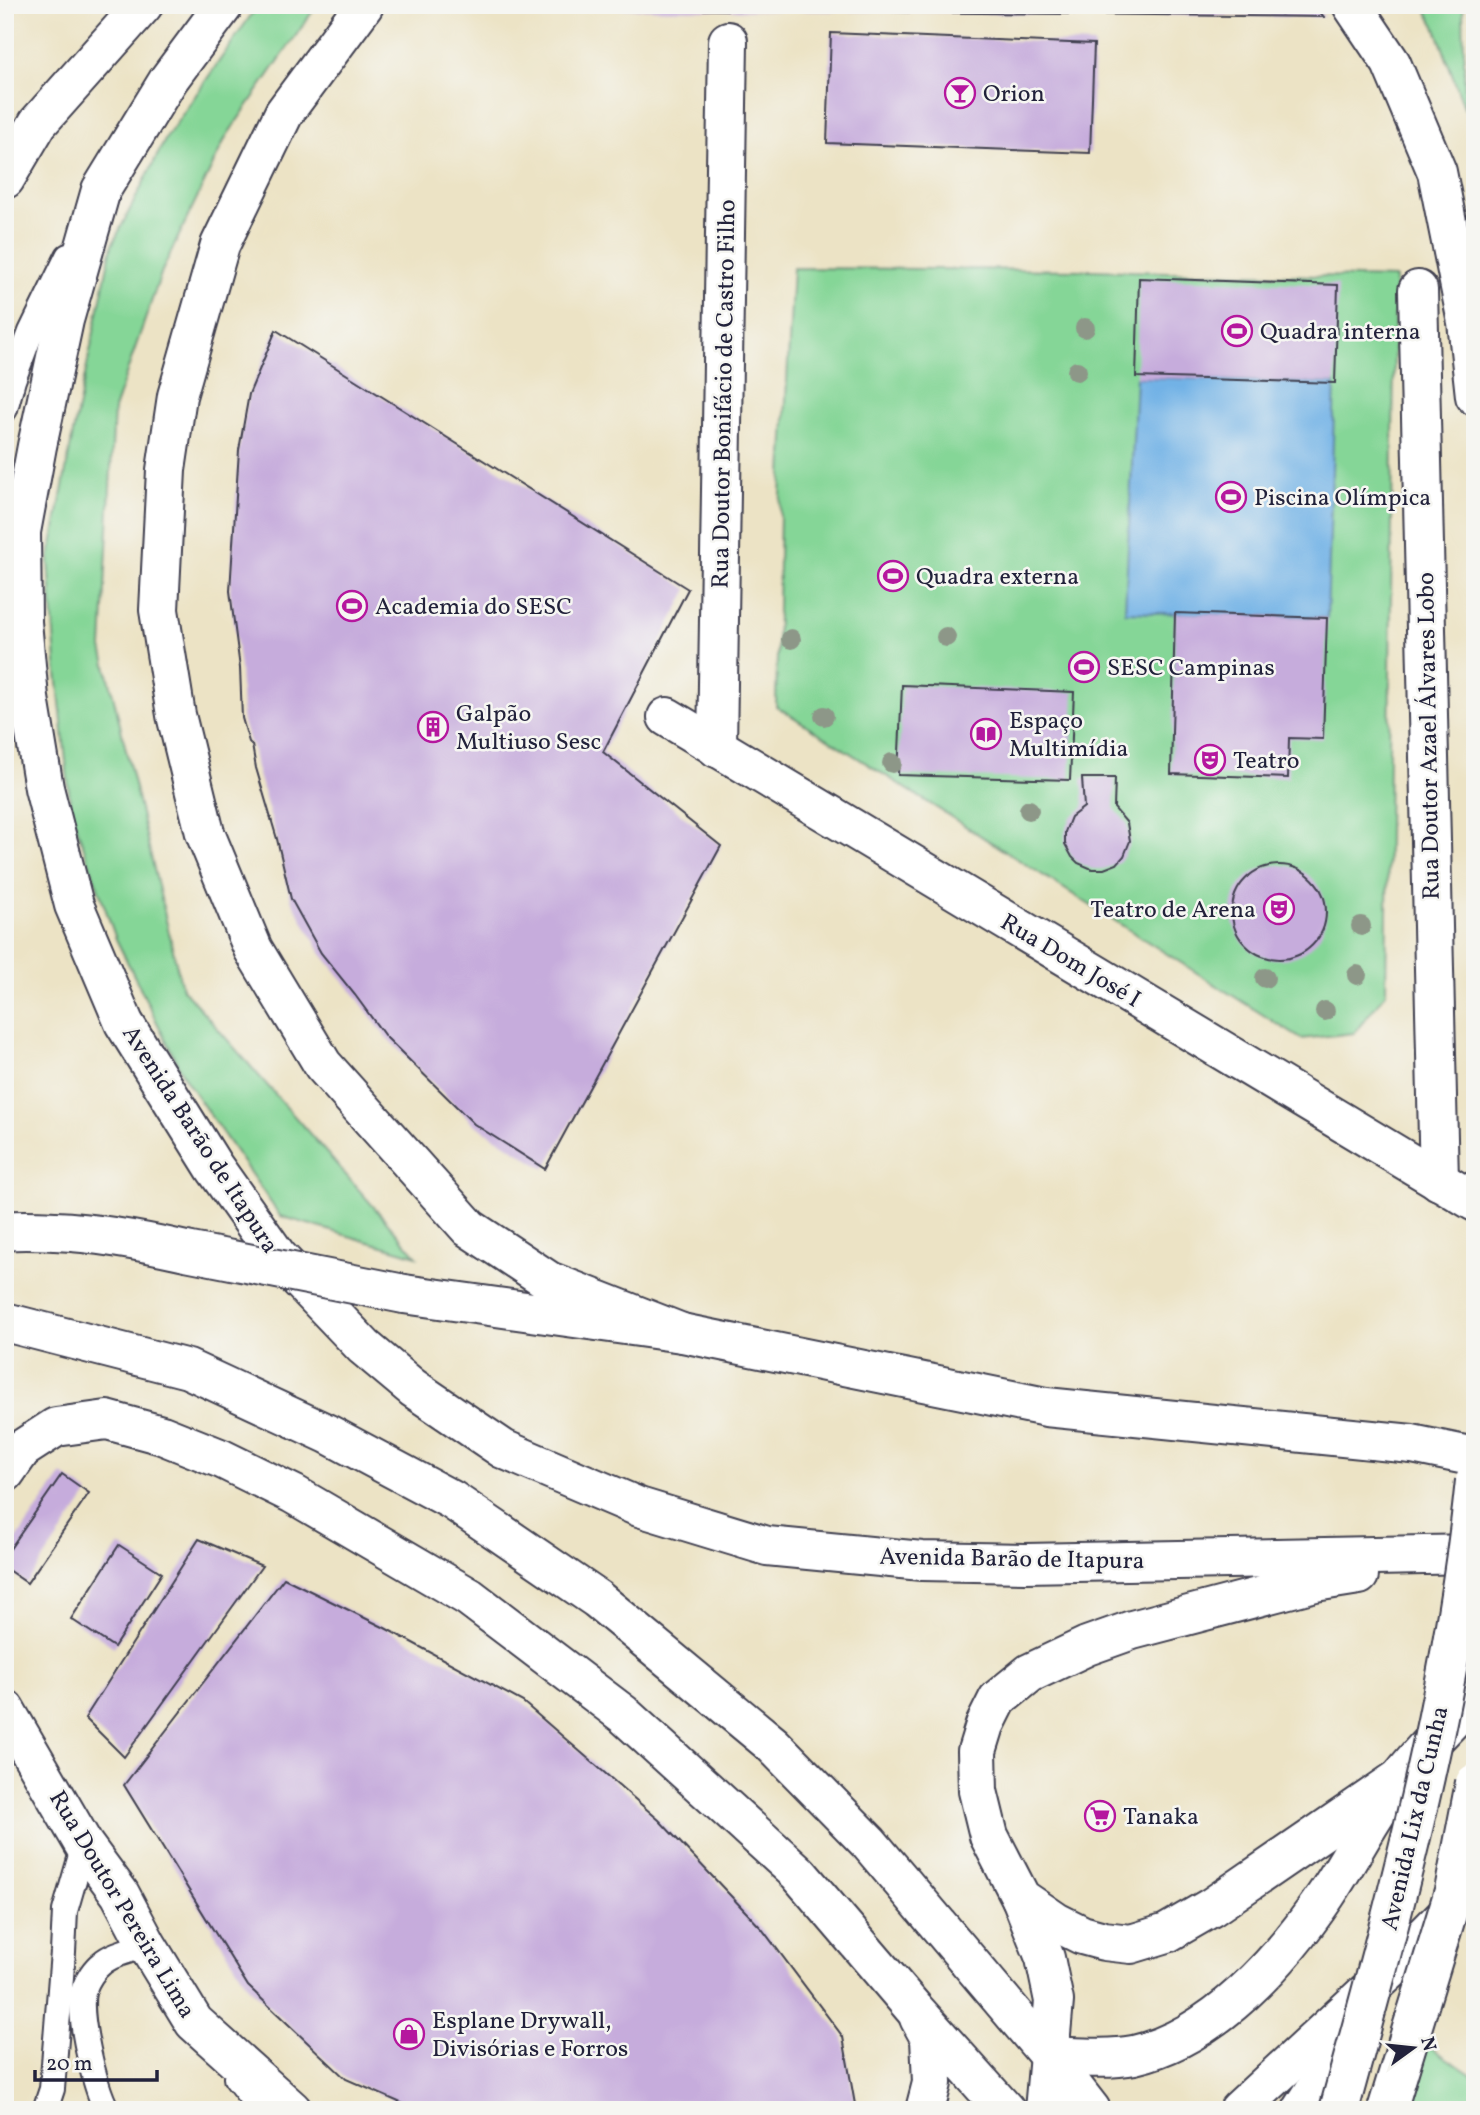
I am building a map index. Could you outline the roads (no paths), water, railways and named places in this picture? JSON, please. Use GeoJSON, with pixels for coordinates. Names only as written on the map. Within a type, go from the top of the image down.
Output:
{"type":"FeatureCollection","features":[{"type":"Feature","properties":{"kind":"main road"},"geometry":{"type":"LineString","coordinates":[[5,179],[38,123],[143,5]]}},
{"type":"Feature","properties":{"kind":"main road","name":"Avenida Barão de Itapura"},"geometry":{"type":"LineString","coordinates":[[224,5],[169,79],[101,190],[64,320],[21,532],[23,635],[29,698],[44,788],[74,905],[124,1023],[214,1167],[277,1256],[364,1347],[413,1388],[503,1449],[639,1507],[767,1546],[922,1561],[1026,1563],[1475,1555]]}},
{"type":"Feature","properties":{"kind":"main road"},"geometry":{"type":"LineString","coordinates":[[364,5],[284,113],[220,245],[177,397],[166,470],[159,610],[176,715],[205,833],[253,949],[323,1066],[469,1228],[549,1281],[681,1333]]}},
{"type":"Feature","properties":{"kind":"main road"},"geometry":{"type":"LineString","coordinates":[[1352,5],[1391,63],[1437,172],[1467,322],[1475,396]]}},
{"type":"Feature","properties":{"kind":"main road","name":"Rua Doutor Bonifácio de Castro Filho"},"geometry":{"type":"LineString","coordinates":[[717,748],[729,41]]}},
{"type":"Feature","properties":{"kind":"main road","name":"Rua Doutor Azael Álvares Lobo"},"geometry":{"type":"LineString","coordinates":[[1418,290],[1439,1181]]}},
{"type":"Feature","properties":{"kind":"main road","name":"Rua Dom José I"},"geometry":{"type":"LineString","coordinates":[[667,718],[1475,1202]]}},
{"type":"Feature","properties":{"kind":"main road"},"geometry":{"type":"LineString","coordinates":[[5,1231],[18,1229],[85,1232],[135,1239],[404,1294],[681,1333],[1046,1407],[1412,1444],[1475,1457]]}},
{"type":"Feature","properties":{"kind":"main road"},"geometry":{"type":"LineString","coordinates":[[5,1322],[188,1369],[328,1434],[452,1500],[597,1599],[773,1745],[869,1843],[1049,2056],[1091,2110]]}},
{"type":"Feature","properties":{"kind":"main road"},"geometry":{"type":"LineString","coordinates":[[5,1473],[22,1449],[56,1427],[107,1420],[162,1436],[234,1465],[293,1494],[469,1597],[623,1714],[798,1873],[1005,2110]]}},
{"type":"Feature","properties":{"kind":"main road","name":"Avenida Lix da Cunha"},"geometry":{"type":"LineString","coordinates":[[1339,2110],[1389,1930],[1442,1700],[1471,1523],[1475,1481]]}},
{"type":"Feature","properties":{"kind":"main road"},"geometry":{"type":"LineString","coordinates":[[1044,2110],[1054,2001],[1051,1982],[1045,1958],[1021,1898],[989,1836],[978,1791],[977,1751],[985,1725],[998,1699],[1030,1672],[1087,1646],[1132,1630],[1315,1583],[1475,1555]]}},
{"type":"Feature","properties":{"kind":"main road"},"geometry":{"type":"LineString","coordinates":[[1049,2056],[1107,2058],[1165,2045],[1210,2021],[1245,1992],[1288,1944],[1325,1896],[1400,1779],[1475,1696]]}},
{"type":"Feature","properties":{"kind":"main road","name":"Rua Doutor Pereira Lima"},"geometry":{"type":"LineString","coordinates":[[5,1709],[84,1844],[120,1894],[147,1945],[194,2022],[292,2110]]}},
{"type":"Feature","properties":{"kind":"main road"},"geometry":{"type":"LineString","coordinates":[[1021,1898],[1056,1922],[1082,1935],[1104,1941],[1131,1944],[1167,1933],[1212,1907],[1400,1779]]}},
{"type":"Feature","properties":{"kind":"main road"},"geometry":{"type":"LineString","coordinates":[[1387,2110],[1454,1891],[1475,1783]]}},
{"type":"Feature","properties":{"kind":"main road"},"geometry":{"type":"LineString","coordinates":[[1239,2110],[1396,1965],[1475,1885]]}},
{"type":"Feature","properties":{"kind":"main road"},"geometry":{"type":"LineString","coordinates":[[1302,2110],[1396,1965]]}},
{"type":"Feature","properties":{"kind":"main road"},"geometry":{"type":"LineString","coordinates":[[915,2010],[930,2038],[932,2083],[925,2110]]}},
{"type":"Feature","properties":{"kind":"lane"},"geometry":{"type":"LineString","coordinates":[[5,410],[31,332],[101,190]]}},
{"type":"Feature","properties":{"kind":"lane"},"geometry":{"type":"LineString","coordinates":[[45,2110],[52,2089],[65,1911],[84,1844]]}},
{"type":"Feature","properties":{"kind":"lane"},"geometry":{"type":"LineString","coordinates":[[107,2110],[91,2064],[83,2018],[83,1990],[104,1961],[147,1945]]}},
{"type":"Feature","properties":{"kind":"lane"},"geometry":{"type":"LineString","coordinates":[[194,2022],[218,2057],[261,2110]]}},
{"type":"Feature","properties":{"kind":"water","name":"Piscina Olímpica"},"geometry":{"type":"Polygon","coordinates":[[[1136,377],[1335,383],[1327,618],[1125,612],[1136,377]]]}},
{"type":"Feature","properties":{"kind":"place","name":"Orion"},"geometry":{"type":"Point","coordinates":[960,93]}},
{"type":"Feature","properties":{"kind":"place","name":"Quadra interna"},"geometry":{"type":"Point","coordinates":[1237,331]}},
{"type":"Feature","properties":{"kind":"place","name":"Piscina Olímpica"},"geometry":{"type":"Point","coordinates":[1231,497]}},
{"type":"Feature","properties":{"kind":"place","name":"Quadra externa"},"geometry":{"type":"Point","coordinates":[893,576]}},
{"type":"Feature","properties":{"kind":"place","name":"Academia do SESC"},"geometry":{"type":"Point","coordinates":[352,606]}},
{"type":"Feature","properties":{"kind":"place","name":"SESC Campinas"},"geometry":{"type":"Point","coordinates":[1084,667]}},
{"type":"Feature","properties":{"kind":"place","name":"Galpão Multiuso Sesc"},"geometry":{"type":"Point","coordinates":[433,727]}},
{"type":"Feature","properties":{"kind":"place","name":"Espaço Multimídia"},"geometry":{"type":"Point","coordinates":[986,734]}},
{"type":"Feature","properties":{"kind":"place","name":"Teatro"},"geometry":{"type":"Point","coordinates":[1210,760]}},
{"type":"Feature","properties":{"kind":"place","name":"Teatro de Arena"},"geometry":{"type":"Point","coordinates":[1279,909]}},
{"type":"Feature","properties":{"kind":"place","name":"Tanaka"},"geometry":{"type":"Point","coordinates":[1100,1816]}},
{"type":"Feature","properties":{"kind":"place","name":"Esplane Drywall, Divisórias e Forros"},"geometry":{"type":"Point","coordinates":[409,2034]}}]}
